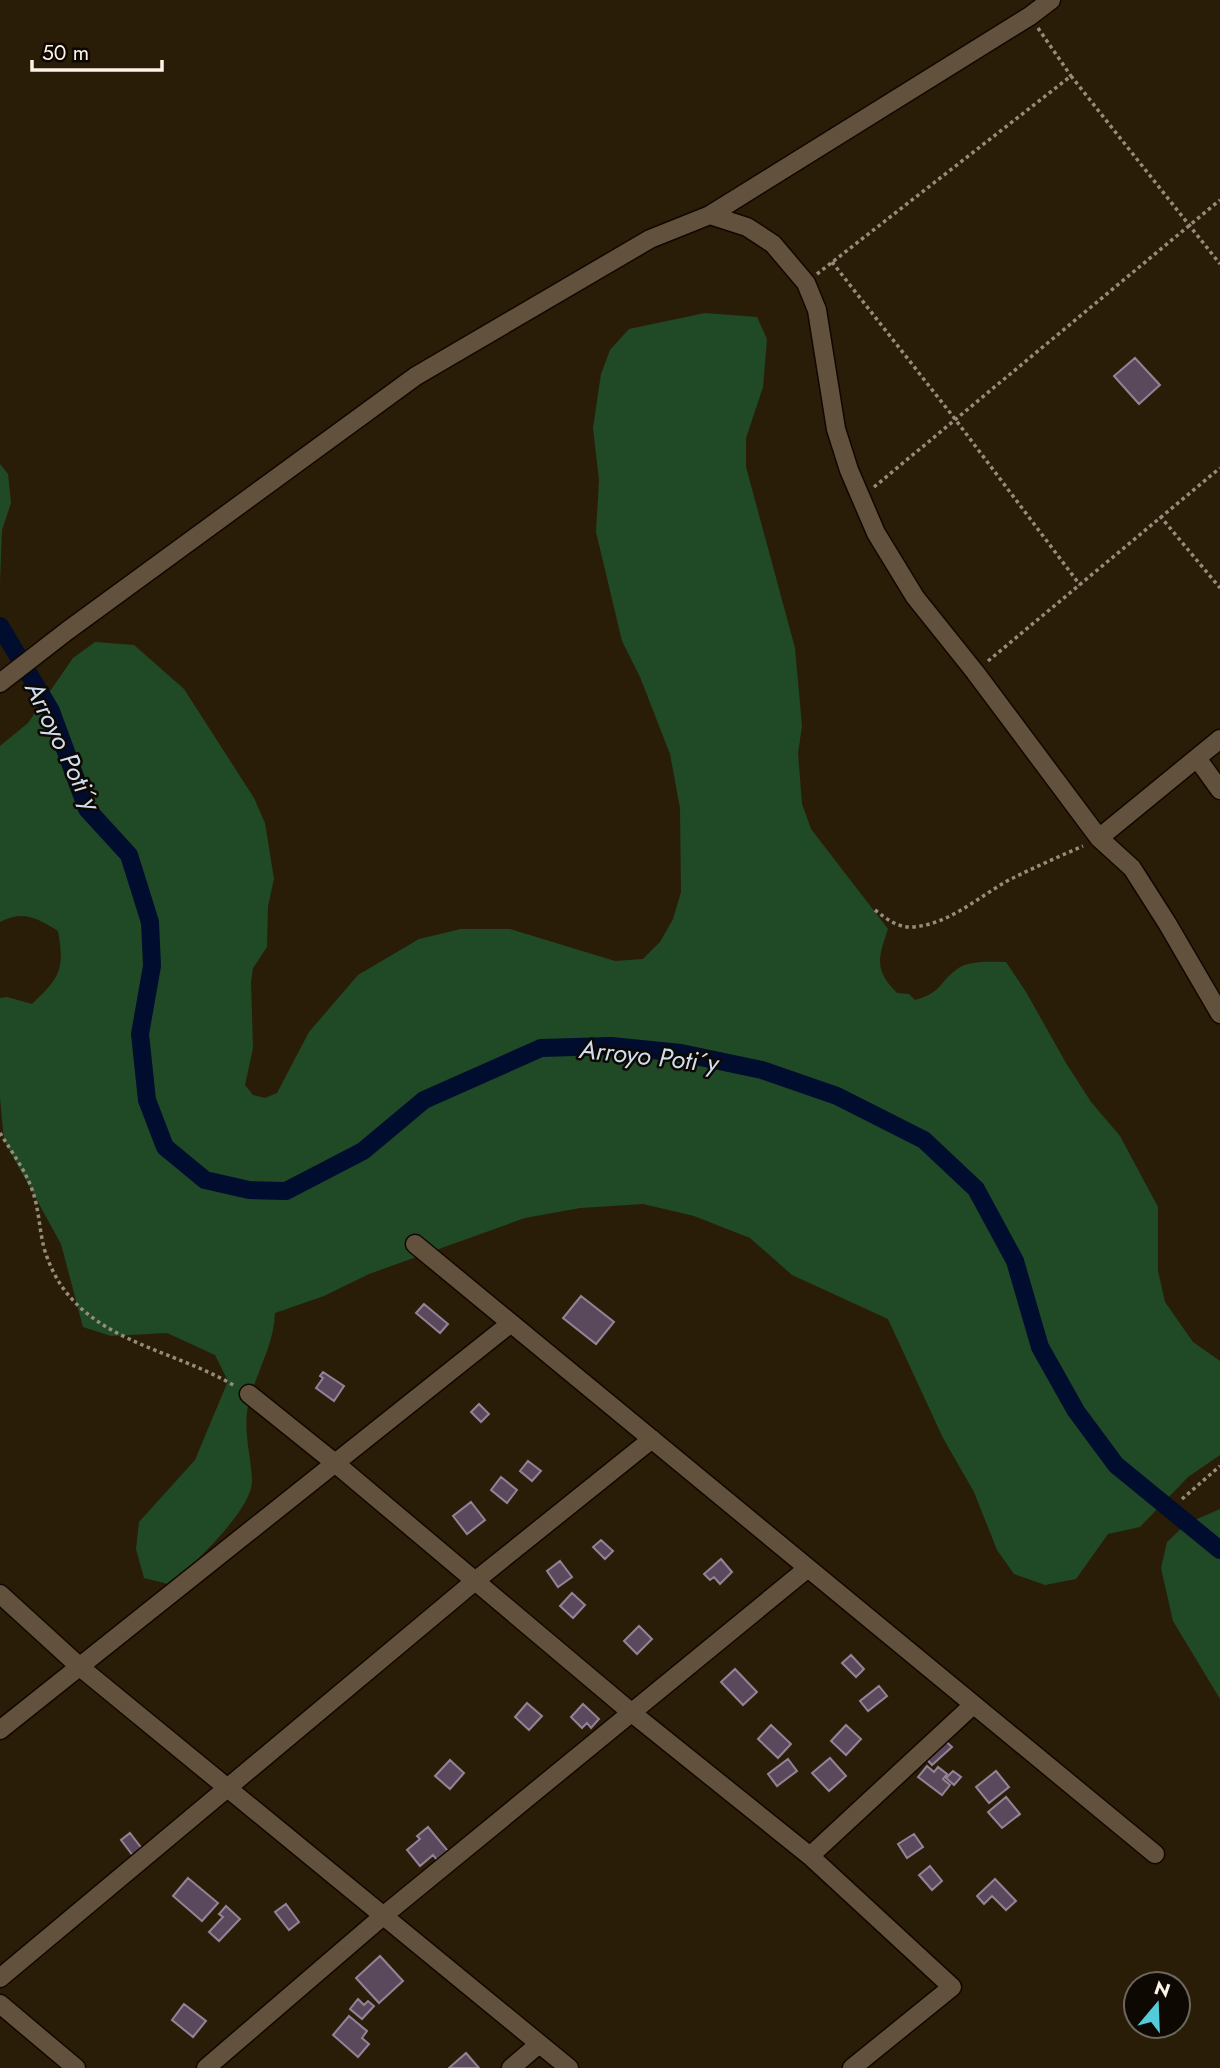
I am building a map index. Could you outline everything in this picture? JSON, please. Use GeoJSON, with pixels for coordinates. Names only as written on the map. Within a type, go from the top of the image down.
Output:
{"type":"FeatureCollection","features":[{"type":"Feature","properties":{"kind":"street"},"geometry":{"type":"LineString","coordinates":[[2,681],[416,376],[650,239],[710,215],[1030,16],[1051,0]]}},
{"type":"Feature","properties":{"kind":"street"},"geometry":{"type":"LineString","coordinates":[[710,215],[747,227],[773,244],[806,283],[817,310],[836,429],[849,470],[876,533],[915,597],[975,672],[1099,838],[1132,869],[1220,1014]]}},
{"type":"Feature","properties":{"kind":"street"},"geometry":{"type":"LineString","coordinates":[[1099,838],[1220,739]]}},
{"type":"Feature","properties":{"kind":"street"},"geometry":{"type":"LineString","coordinates":[[1197,758],[1220,790]]}},
{"type":"Feature","properties":{"kind":"street"},"geometry":{"type":"LineString","coordinates":[[415,1244],[1155,1854]]}},
{"type":"Feature","properties":{"kind":"street"},"geometry":{"type":"LineString","coordinates":[[0,1730],[511,1324]]}},
{"type":"Feature","properties":{"kind":"street"},"geometry":{"type":"LineString","coordinates":[[248,1394],[335,1463],[632,1713],[810,1856],[953,1986],[852,2068]]}},
{"type":"Feature","properties":{"kind":"street"},"geometry":{"type":"LineString","coordinates":[[0,1978],[475,1581],[652,1439]]}},
{"type":"Feature","properties":{"kind":"street"},"geometry":{"type":"LineString","coordinates":[[206,2068],[383,1916],[808,1569]]}},
{"type":"Feature","properties":{"kind":"street"},"geometry":{"type":"LineString","coordinates":[[0,1594],[80,1667],[569,2068]]}},
{"type":"Feature","properties":{"kind":"street"},"geometry":{"type":"LineString","coordinates":[[810,1856],[973,1705]]}},
{"type":"Feature","properties":{"kind":"street"},"geometry":{"type":"LineString","coordinates":[[0,2004],[76,2068]]}},
{"type":"Feature","properties":{"kind":"street"},"geometry":{"type":"LineString","coordinates":[[511,2068],[540,2044]]}},
{"type":"Feature","properties":{"kind":"path"},"geometry":{"type":"LineString","coordinates":[[1030,16],[1071,76],[1220,264]]}},
{"type":"Feature","properties":{"kind":"path"},"geometry":{"type":"LineString","coordinates":[[806,283],[1071,76]]}},
{"type":"Feature","properties":{"kind":"path"},"geometry":{"type":"LineString","coordinates":[[861,498],[1220,200]]}},
{"type":"Feature","properties":{"kind":"path"},"geometry":{"type":"LineString","coordinates":[[832,262],[1080,585]]}},
{"type":"Feature","properties":{"kind":"path"},"geometry":{"type":"LineString","coordinates":[[975,672],[1220,468]]}},
{"type":"Feature","properties":{"kind":"path"},"geometry":{"type":"LineString","coordinates":[[1160,516],[1220,588]]}},
{"type":"Feature","properties":{"kind":"path"},"geometry":{"type":"LineString","coordinates":[[875,910],[895,924],[911,927],[933,923],[961,910],[1008,881],[1099,838]]}},
{"type":"Feature","properties":{"kind":"path"},"geometry":{"type":"LineString","coordinates":[[0,1133],[24,1172],[34,1197],[46,1256],[62,1289],[103,1326],[146,1348],[216,1375],[248,1394]]}},
{"type":"Feature","properties":{"kind":"path"},"geometry":{"type":"LineString","coordinates":[[1182,1500],[1220,1466]]}},
{"type":"Feature","properties":{"kind":"green space"},"geometry":{"type":"Polygon","coordinates":[[[705,313],[757,317],[767,339],[763,387],[746,438],[746,467],[795,648],[802,726],[798,753],[802,804],[811,829],[888,929],[880,963],[884,977],[897,993],[909,994],[915,1000],[935,991],[961,967],[987,962],[1006,962],[1026,992],[1091,1102],[1120,1136],[1158,1207],[1158,1271],[1165,1302],[1193,1342],[1220,1361],[1220,1455],[1188,1477],[1140,1527],[1108,1534],[1076,1579],[1045,1585],[1014,1574],[997,1550],[974,1492],[943,1438],[888,1319],[792,1275],[750,1238],[694,1216],[643,1204],[580,1208],[525,1218],[369,1274],[324,1296],[275,1313],[268,1348],[248,1406],[247,1434],[252,1480],[250,1492],[233,1521],[172,1585],[144,1578],[136,1549],[139,1522],[195,1460],[228,1381],[215,1355],[167,1333],[111,1336],[83,1327],[61,1244],[4,1140],[0,1098],[0,998],[7,997],[32,1004],[54,979],[61,955],[58,931],[43,922],[23,916],[0,922],[0,746],[28,723],[73,658],[95,642],[134,645],[184,689],[254,798],[265,823],[274,879],[268,906],[267,947],[253,968],[251,982],[253,1048],[245,1085],[253,1095],[265,1098],[277,1093],[309,1032],[358,975],[419,939],[461,929],[510,929],[615,961],[643,959],[660,942],[673,919],[681,892],[680,808],[670,754],[640,677],[622,641],[596,532],[599,480],[593,428],[601,374],[610,350],[629,329],[705,313]]]}},
{"type":"Feature","properties":{"kind":"green space"},"geometry":{"type":"Polygon","coordinates":[[[0,464],[8,474],[11,503],[2,530],[0,582],[0,464]]]}},
{"type":"Feature","properties":{"kind":"green space"},"geometry":{"type":"Polygon","coordinates":[[[1220,1509],[1220,1699],[1173,1621],[1161,1568],[1167,1542],[1186,1524],[1220,1509]]]}},
{"type":"Feature","properties":{"kind":"building"},"geometry":{"type":"Polygon","coordinates":[[[1135,358],[1160,385],[1139,404],[1114,376],[1135,358]]]}},
{"type":"Feature","properties":{"kind":"building"},"geometry":{"type":"Polygon","coordinates":[[[581,1296],[614,1322],[596,1344],[563,1318],[581,1296]]]}},
{"type":"Feature","properties":{"kind":"building"},"geometry":{"type":"Polygon","coordinates":[[[424,1304],[448,1324],[440,1333],[416,1313],[424,1304]]]}},
{"type":"Feature","properties":{"kind":"building"},"geometry":{"type":"Polygon","coordinates":[[[323,1372],[344,1386],[334,1401],[316,1388],[323,1378],[320,1376],[323,1372]]]}},
{"type":"Feature","properties":{"kind":"building"},"geometry":{"type":"Polygon","coordinates":[[[479,1404],[489,1414],[481,1422],[471,1412],[479,1404]]]}},
{"type":"Feature","properties":{"kind":"building"},"geometry":{"type":"Polygon","coordinates":[[[528,1461],[541,1471],[532,1481],[520,1471],[528,1461]]]}},
{"type":"Feature","properties":{"kind":"building"},"geometry":{"type":"Polygon","coordinates":[[[501,1477],[517,1490],[507,1503],[491,1490],[501,1477]]]}},
{"type":"Feature","properties":{"kind":"building"},"geometry":{"type":"Polygon","coordinates":[[[471,1502],[485,1520],[467,1534],[453,1516],[471,1502]]]}},
{"type":"Feature","properties":{"kind":"building"},"geometry":{"type":"Polygon","coordinates":[[[601,1540],[613,1551],[605,1559],[593,1547],[601,1540]]]}},
{"type":"Feature","properties":{"kind":"building"},"geometry":{"type":"Polygon","coordinates":[[[721,1559],[732,1572],[720,1584],[714,1577],[710,1580],[704,1574],[721,1559]]]}},
{"type":"Feature","properties":{"kind":"building"},"geometry":{"type":"Polygon","coordinates":[[[560,1561],[572,1577],[558,1587],[547,1571],[560,1561]]]}},
{"type":"Feature","properties":{"kind":"building"},"geometry":{"type":"Polygon","coordinates":[[[572,1593],[585,1605],[573,1618],[560,1606],[572,1593]]]}},
{"type":"Feature","properties":{"kind":"building"},"geometry":{"type":"Polygon","coordinates":[[[639,1626],[652,1639],[637,1654],[624,1641],[639,1626]]]}},
{"type":"Feature","properties":{"kind":"building"},"geometry":{"type":"Polygon","coordinates":[[[851,1655],[864,1669],[856,1677],[842,1663],[851,1655]]]}},
{"type":"Feature","properties":{"kind":"building"},"geometry":{"type":"Polygon","coordinates":[[[735,1669],[757,1692],[743,1705],[721,1682],[735,1669]]]}},
{"type":"Feature","properties":{"kind":"building"},"geometry":{"type":"Polygon","coordinates":[[[879,1686],[887,1696],[868,1711],[860,1701],[879,1686]]]}},
{"type":"Feature","properties":{"kind":"building"},"geometry":{"type":"Polygon","coordinates":[[[527,1703],[542,1716],[529,1730],[515,1717],[527,1703]]]}},
{"type":"Feature","properties":{"kind":"building"},"geometry":{"type":"Polygon","coordinates":[[[583,1704],[599,1719],[591,1728],[587,1723],[582,1728],[571,1717],[583,1704]]]}},
{"type":"Feature","properties":{"kind":"building"},"geometry":{"type":"Polygon","coordinates":[[[771,1725],[791,1744],[778,1758],[758,1739],[771,1725]]]}},
{"type":"Feature","properties":{"kind":"building"},"geometry":{"type":"Polygon","coordinates":[[[846,1725],[861,1739],[846,1755],[831,1741],[846,1725]]]}},
{"type":"Feature","properties":{"kind":"building"},"geometry":{"type":"Polygon","coordinates":[[[941,1737],[952,1747],[932,1765],[922,1754],[941,1737]]]}},
{"type":"Feature","properties":{"kind":"building"},"geometry":{"type":"Polygon","coordinates":[[[830,1758],[846,1776],[829,1791],[812,1773],[830,1758]]]}},
{"type":"Feature","properties":{"kind":"building"},"geometry":{"type":"Polygon","coordinates":[[[788,1759],[797,1771],[777,1786],[768,1774],[788,1759]]]}},
{"type":"Feature","properties":{"kind":"building"},"geometry":{"type":"Polygon","coordinates":[[[450,1760],[464,1773],[450,1789],[435,1776],[450,1760]]]}},
{"type":"Feature","properties":{"kind":"building"},"geometry":{"type":"Polygon","coordinates":[[[927,1766],[934,1772],[938,1767],[947,1774],[943,1779],[950,1785],[942,1795],[918,1777],[927,1766]]]}},
{"type":"Feature","properties":{"kind":"building"},"geometry":{"type":"Polygon","coordinates":[[[953,1771],[961,1777],[954,1785],[946,1778],[953,1771]]]}},
{"type":"Feature","properties":{"kind":"building"},"geometry":{"type":"Polygon","coordinates":[[[996,1771],[1009,1787],[989,1803],[976,1787],[996,1771]]]}},
{"type":"Feature","properties":{"kind":"building"},"geometry":{"type":"Polygon","coordinates":[[[1006,1797],[1020,1814],[1002,1828],[988,1812],[1006,1797]]]}},
{"type":"Feature","properties":{"kind":"building"},"geometry":{"type":"Polygon","coordinates":[[[428,1827],[448,1851],[437,1860],[433,1855],[420,1866],[407,1850],[420,1839],[417,1836],[428,1827]]]}},
{"type":"Feature","properties":{"kind":"building"},"geometry":{"type":"Polygon","coordinates":[[[130,1833],[143,1850],[134,1857],[121,1840],[130,1833]]]}},
{"type":"Feature","properties":{"kind":"building"},"geometry":{"type":"Polygon","coordinates":[[[914,1834],[923,1847],[907,1858],[898,1844],[914,1834]]]}},
{"type":"Feature","properties":{"kind":"building"},"geometry":{"type":"Polygon","coordinates":[[[930,1866],[942,1881],[932,1890],[919,1875],[930,1866]]]}},
{"type":"Feature","properties":{"kind":"building"},"geometry":{"type":"Polygon","coordinates":[[[188,1878],[218,1903],[202,1921],[173,1896],[188,1878]]]}},
{"type":"Feature","properties":{"kind":"building"},"geometry":{"type":"Polygon","coordinates":[[[995,1879],[1016,1901],[1006,1910],[992,1896],[984,1904],[977,1896],[995,1879]]]}},
{"type":"Feature","properties":{"kind":"building"},"geometry":{"type":"Polygon","coordinates":[[[286,1904],[299,1922],[289,1930],[275,1912],[286,1904]]]}},
{"type":"Feature","properties":{"kind":"building"},"geometry":{"type":"Polygon","coordinates":[[[226,1906],[240,1919],[219,1941],[209,1932],[223,1917],[219,1914],[226,1906]]]}},
{"type":"Feature","properties":{"kind":"building"},"geometry":{"type":"Polygon","coordinates":[[[380,1956],[403,1981],[379,2003],[356,1978],[380,1956]]]}},
{"type":"Feature","properties":{"kind":"building"},"geometry":{"type":"Polygon","coordinates":[[[358,1999],[364,2005],[368,2001],[374,2006],[362,2019],[350,2009],[358,1999]]]}},
{"type":"Feature","properties":{"kind":"building"},"geometry":{"type":"Polygon","coordinates":[[[184,2004],[206,2021],[193,2037],[172,2020],[184,2004]]]}},
{"type":"Feature","properties":{"kind":"building"},"geometry":{"type":"Polygon","coordinates":[[[349,2016],[367,2031],[362,2038],[369,2044],[358,2057],[333,2035],[349,2016]]]}},
{"type":"Feature","properties":{"kind":"building"},"geometry":{"type":"Polygon","coordinates":[[[466,2053],[479,2068],[449,2068],[466,2053]]]}},
{"type":"Feature","properties":{"kind":"waterway","name":"Arroyo Poti´y"},"geometry":{"type":"LineString","coordinates":[[0,626],[51,711],[87,809],[129,855],[150,922],[152,966],[140,1034],[147,1100],[165,1147],[205,1180],[249,1190],[286,1191],[363,1151],[424,1100],[541,1048],[611,1046],[681,1053],[762,1070],[837,1096],[924,1140],[976,1189],[1015,1261],[1040,1347],[1076,1411],[1116,1465],[1220,1550]]}}]}
